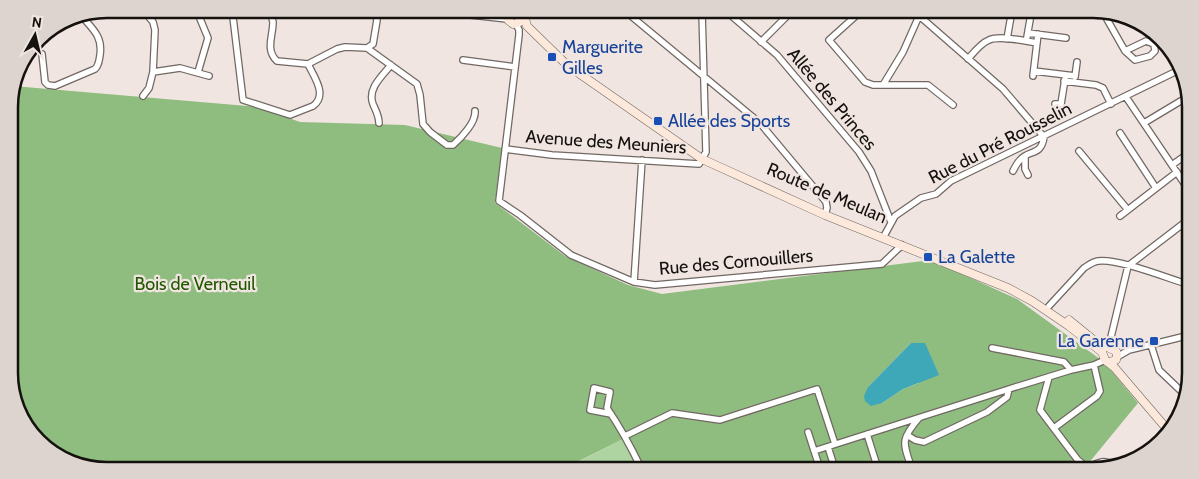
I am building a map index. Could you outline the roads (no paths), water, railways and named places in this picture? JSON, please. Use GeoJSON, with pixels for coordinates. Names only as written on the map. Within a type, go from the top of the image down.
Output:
{"type":"FeatureCollection","features":[{"type":"Feature","properties":{"kind":"main road","name":"Route de Meulan"},"geometry":{"type":"LineString","coordinates":[[508,18],[510,23],[531,30],[580,70],[703,157],[826,214],[1008,283],[1049,306],[1096,342],[1110,346]]}},
{"type":"Feature","properties":{"kind":"main road"},"geometry":{"type":"LineString","coordinates":[[517,24],[523,18]]}},
{"type":"Feature","properties":{"kind":"main road"},"geometry":{"type":"LineString","coordinates":[[526,18],[531,30]]}},
{"type":"Feature","properties":{"kind":"main road","name":"Route de Meulan"},"geometry":{"type":"LineString","coordinates":[[884,236],[1019,293],[1069,326],[1102,352],[1105,359],[1164,425]]}},
{"type":"Feature","properties":{"kind":"main road"},"geometry":{"type":"LineString","coordinates":[[1117,357],[1113,362],[1105,359],[1105,350],[1110,346],[1116,352],[1117,357],[1119,367],[1135,385],[1164,425]]}},
{"type":"Feature","properties":{"kind":"street"},"geometry":{"type":"LineString","coordinates":[[143,96],[149,88],[153,72],[155,30],[150,18]]}},
{"type":"Feature","properties":{"kind":"street"},"geometry":{"type":"LineString","coordinates":[[198,72],[208,38],[200,18]]}},
{"type":"Feature","properties":{"kind":"street"},"geometry":{"type":"LineString","coordinates":[[233,18],[243,100],[290,115],[316,105],[320,97],[320,91],[308,64]]}},
{"type":"Feature","properties":{"kind":"street"},"geometry":{"type":"LineString","coordinates":[[272,18],[270,47],[277,61],[308,64],[337,49],[345,47],[367,48],[418,84],[423,124],[447,145],[453,145],[457,142],[476,118],[476,111]]}},
{"type":"Feature","properties":{"kind":"street"},"geometry":{"type":"LineString","coordinates":[[367,48],[373,44],[376,18]]}},
{"type":"Feature","properties":{"kind":"street"},"geometry":{"type":"LineString","coordinates":[[633,18],[760,123],[826,202],[826,214]]}},
{"type":"Feature","properties":{"kind":"street"},"geometry":{"type":"LineString","coordinates":[[702,18],[706,152],[703,157]]}},
{"type":"Feature","properties":{"kind":"street","name":"Allée des Princes"},"geometry":{"type":"LineString","coordinates":[[734,18],[777,55],[859,152],[871,171],[891,222]]}},
{"type":"Feature","properties":{"kind":"street"},"geometry":{"type":"LineString","coordinates":[[761,42],[785,18]]}},
{"type":"Feature","properties":{"kind":"street"},"geometry":{"type":"LineString","coordinates":[[853,18],[829,40],[866,82],[873,85],[928,85],[953,105]]}},
{"type":"Feature","properties":{"kind":"street"},"geometry":{"type":"LineString","coordinates":[[883,85],[903,52],[917,18]]}},
{"type":"Feature","properties":{"kind":"street"},"geometry":{"type":"LineString","coordinates":[[923,18],[1002,89],[1044,136],[1040,148],[1035,153],[1020,159],[1014,171]]}},
{"type":"Feature","properties":{"kind":"street"},"geometry":{"type":"LineString","coordinates":[[1007,39],[1011,18]]}},
{"type":"Feature","properties":{"kind":"street"},"geometry":{"type":"LineString","coordinates":[[1027,42],[1030,18]]}},
{"type":"Feature","properties":{"kind":"street"},"geometry":{"type":"LineString","coordinates":[[1107,19],[1125,51],[1135,60],[1150,56],[1155,51],[1154,44],[1146,41],[1125,51]]}},
{"type":"Feature","properties":{"kind":"street"},"geometry":{"type":"LineString","coordinates":[[42,60],[44,82],[55,86],[95,69],[99,64],[102,45],[100,38],[85,20]]}},
{"type":"Feature","properties":{"kind":"street"},"geometry":{"type":"LineString","coordinates":[[505,149],[519,35],[517,24]]}},
{"type":"Feature","properties":{"kind":"street"},"geometry":{"type":"LineString","coordinates":[[519,35],[531,30]]}},
{"type":"Feature","properties":{"kind":"street"},"geometry":{"type":"LineString","coordinates":[[1028,33],[1066,38]]}},
{"type":"Feature","properties":{"kind":"street"},"geometry":{"type":"LineString","coordinates":[[1038,34],[1034,74],[1074,79],[1096,85],[1103,88],[1111,104]]}},
{"type":"Feature","properties":{"kind":"street"},"geometry":{"type":"LineString","coordinates":[[968,59],[989,40],[997,38],[1037,43]]}},
{"type":"Feature","properties":{"kind":"street"},"geometry":{"type":"LineString","coordinates":[[463,60],[515,67]]}},
{"type":"Feature","properties":{"kind":"street"},"geometry":{"type":"LineString","coordinates":[[1074,79],[1077,62]]}},
{"type":"Feature","properties":{"kind":"street"},"geometry":{"type":"LineString","coordinates":[[380,124],[371,93],[374,86],[391,65]]}},
{"type":"Feature","properties":{"kind":"street"},"geometry":{"type":"LineString","coordinates":[[153,72],[180,68],[209,76]]}},
{"type":"Feature","properties":{"kind":"street","name":"Rue du Pré Rousselin"},"geometry":{"type":"LineString","coordinates":[[891,222],[895,216],[909,206],[921,198],[936,194],[951,181],[1175,72]]}},
{"type":"Feature","properties":{"kind":"street"},"geometry":{"type":"LineString","coordinates":[[1055,104],[1061,104],[1065,78]]}},
{"type":"Feature","properties":{"kind":"street"},"geometry":{"type":"LineString","coordinates":[[1126,97],[1182,180]]}},
{"type":"Feature","properties":{"kind":"street"},"geometry":{"type":"LineString","coordinates":[[1144,123],[1182,100]]}},
{"type":"Feature","properties":{"kind":"street"},"geometry":{"type":"LineString","coordinates":[[1120,132],[1156,188]]}},
{"type":"Feature","properties":{"kind":"street","name":"Avenue des Meuniers"},"geometry":{"type":"LineString","coordinates":[[505,149],[700,164],[703,157]]}},
{"type":"Feature","properties":{"kind":"street","name":"Rue des Cornouillers"},"geometry":{"type":"LineString","coordinates":[[505,149],[498,201],[520,215],[571,256],[634,282],[655,285],[676,284],[882,264],[902,245]]}},
{"type":"Feature","properties":{"kind":"street"},"geometry":{"type":"LineString","coordinates":[[1079,151],[1128,210]]}},
{"type":"Feature","properties":{"kind":"street"},"geometry":{"type":"LineString","coordinates":[[1025,157],[1025,169],[1028,175]]}},
{"type":"Feature","properties":{"kind":"street"},"geometry":{"type":"LineString","coordinates":[[1172,165],[1182,158]]}},
{"type":"Feature","properties":{"kind":"street"},"geometry":{"type":"LineString","coordinates":[[634,282],[642,160]]}},
{"type":"Feature","properties":{"kind":"street"},"geometry":{"type":"LineString","coordinates":[[1120,216],[1177,172]]}},
{"type":"Feature","properties":{"kind":"street"},"geometry":{"type":"LineString","coordinates":[[884,236],[891,222]]}},
{"type":"Feature","properties":{"kind":"street"},"geometry":{"type":"LineString","coordinates":[[1129,350],[1110,346],[1128,266],[1182,225]]}},
{"type":"Feature","properties":{"kind":"street"},"geometry":{"type":"LineString","coordinates":[[1049,306],[1090,264],[1104,260],[1182,282]]}},
{"type":"Feature","properties":{"kind":"street"},"geometry":{"type":"LineString","coordinates":[[1117,357],[1129,350],[1182,337]]}},
{"type":"Feature","properties":{"kind":"street"},"geometry":{"type":"LineString","coordinates":[[1151,345],[1158,370],[1180,390]]}},
{"type":"Feature","properties":{"kind":"street"},"geometry":{"type":"LineString","coordinates":[[992,348],[1064,362],[1071,370]]}},
{"type":"Feature","properties":{"kind":"street"},"geometry":{"type":"LineString","coordinates":[[814,451],[1009,389],[1094,365],[1105,359]]}},
{"type":"Feature","properties":{"kind":"street"},"geometry":{"type":"LineString","coordinates":[[1054,428],[1097,396],[1100,391],[1094,365]]}},
{"type":"Feature","properties":{"kind":"street"},"geometry":{"type":"LineString","coordinates":[[1049,377],[1040,410],[1080,461]]}},
{"type":"Feature","properties":{"kind":"street"},"geometry":{"type":"LineString","coordinates":[[611,414],[590,410],[594,388],[610,392],[607,408],[611,414],[625,436],[638,461]]}},
{"type":"Feature","properties":{"kind":"street"},"geometry":{"type":"LineString","coordinates":[[625,436],[672,413],[720,420],[817,389],[835,444]]}},
{"type":"Feature","properties":{"kind":"street"},"geometry":{"type":"LineString","coordinates":[[907,434],[915,440],[924,442],[929,440],[987,412],[1007,397],[1009,389]]}},
{"type":"Feature","properties":{"kind":"street"},"geometry":{"type":"LineString","coordinates":[[909,461],[904,445],[907,434],[920,417]]}},
{"type":"Feature","properties":{"kind":"street"},"geometry":{"type":"LineString","coordinates":[[808,432],[817,461]]}},
{"type":"Feature","properties":{"kind":"street"},"geometry":{"type":"LineString","coordinates":[[867,434],[876,461]]}},
{"type":"Feature","properties":{"kind":"street"},"geometry":{"type":"LineString","coordinates":[[828,447],[833,461]]}},
{"type":"Feature","properties":{"kind":"water"},"geometry":{"type":"Polygon","coordinates":[[[911,343],[925,343],[939,375],[903,389],[882,403],[871,406],[865,401],[864,396],[868,387],[911,343]]]}},
{"type":"Feature","properties":{"kind":"place","name":"Marguerite Gilles"},"geometry":{"type":"Point","coordinates":[552,57]}},
{"type":"Feature","properties":{"kind":"place","name":"Allée des Sports"},"geometry":{"type":"Point","coordinates":[658,121]}},
{"type":"Feature","properties":{"kind":"place","name":"La Galette"},"geometry":{"type":"Point","coordinates":[928,257]}},
{"type":"Feature","properties":{"kind":"place","name":"La Garenne"},"geometry":{"type":"Point","coordinates":[1154,341]}},
{"type":"Feature","properties":{"kind":"park label","name":"Bois de Verneuil"},"geometry":{"type":"Point","coordinates":[195,284]}}]}
